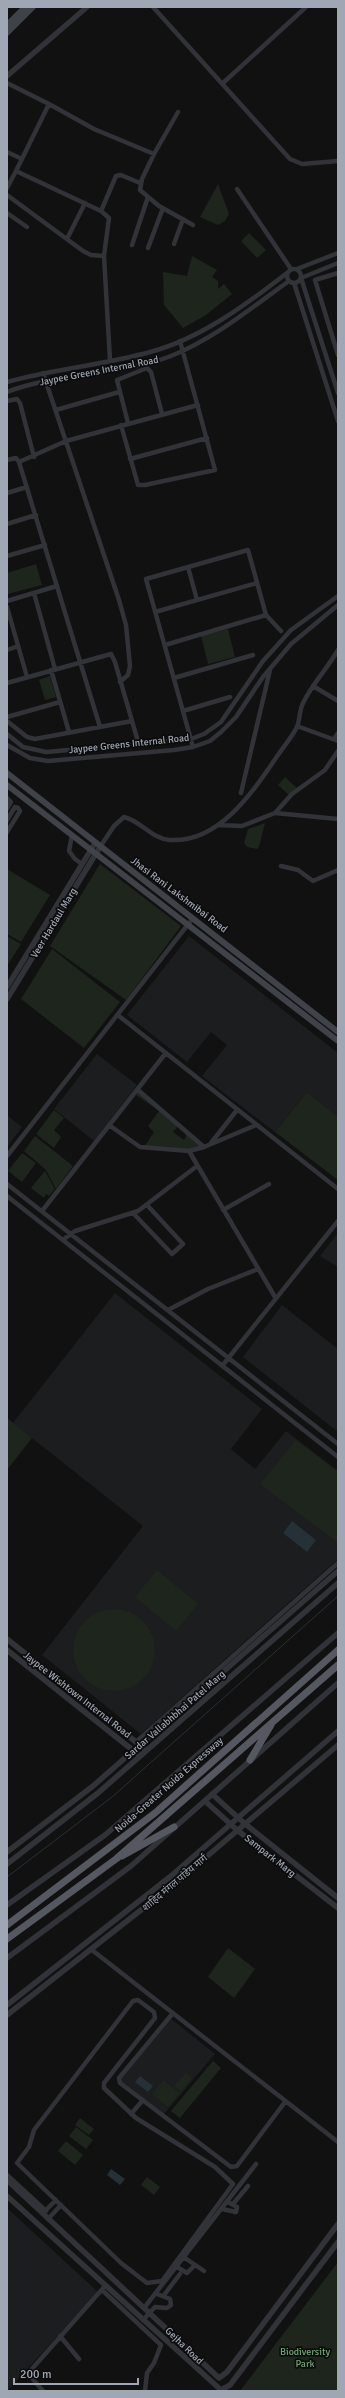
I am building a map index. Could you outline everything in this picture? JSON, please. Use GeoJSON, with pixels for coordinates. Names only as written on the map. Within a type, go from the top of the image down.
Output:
{"type":"FeatureCollection","features":[{"type":"Feature","properties":{"kind":"highway","name":"Noida-Greater Noida Expressway"},"geometry":{"type":"LineString","coordinates":[[7,1925],[155,1813],[338,1650]]}},
{"type":"Feature","properties":{"kind":"highway"},"geometry":{"type":"LineString","coordinates":[[7,1939],[116,1859],[338,1665]]}},
{"type":"Feature","properties":{"kind":"highway"},"geometry":{"type":"LineString","coordinates":[[250,1760],[272,1723]]}},
{"type":"Feature","properties":{"kind":"highway"},"geometry":{"type":"LineString","coordinates":[[116,1859],[133,1852],[174,1827]]}},
{"type":"Feature","properties":{"kind":"main road"},"geometry":{"type":"LineString","coordinates":[[7,25],[25,7]]}},
{"type":"Feature","properties":{"kind":"main road"},"geometry":{"type":"LineString","coordinates":[[7,33],[33,7]]}},
{"type":"Feature","properties":{"kind":"main road","name":"Jhasi Rani Lakshmibai Road"},"geometry":{"type":"LineString","coordinates":[[7,773],[338,1032]]}},
{"type":"Feature","properties":{"kind":"main road","name":"Jhasi Rani Lakshmibai Road"},"geometry":{"type":"LineString","coordinates":[[7,785],[338,1041]]}},
{"type":"Feature","properties":{"kind":"street"},"geometry":{"type":"LineString","coordinates":[[7,76],[87,7]]}},
{"type":"Feature","properties":{"kind":"street"},"geometry":{"type":"LineString","coordinates":[[152,7],[295,163],[338,160]]}},
{"type":"Feature","properties":{"kind":"street"},"geometry":{"type":"LineString","coordinates":[[223,83],[306,7]]}},
{"type":"Feature","properties":{"kind":"street"},"geometry":{"type":"LineString","coordinates":[[7,83],[50,104],[94,129],[154,154]]}},
{"type":"Feature","properties":{"kind":"street"},"geometry":{"type":"LineString","coordinates":[[8,185],[50,104]]}},
{"type":"Feature","properties":{"kind":"street"},"geometry":{"type":"LineString","coordinates":[[178,112],[154,154],[140,184],[140,190],[163,208],[194,225]]}},
{"type":"Feature","properties":{"kind":"street"},"geometry":{"type":"LineString","coordinates":[[7,152],[22,159]]}},
{"type":"Feature","properties":{"kind":"street"},"geometry":{"type":"LineString","coordinates":[[16,171],[101,211],[108,216],[110,220],[104,256],[110,360]]}},
{"type":"Feature","properties":{"kind":"street"},"geometry":{"type":"LineString","coordinates":[[101,211],[116,176],[121,175],[140,184]]}},
{"type":"Feature","properties":{"kind":"street"},"geometry":{"type":"LineString","coordinates":[[237,189],[291,269],[297,269],[338,253]]}},
{"type":"Feature","properties":{"kind":"street"},"geometry":{"type":"LineString","coordinates":[[7,195],[91,255],[104,256]]}},
{"type":"Feature","properties":{"kind":"street"},"geometry":{"type":"LineString","coordinates":[[132,246],[148,197]]}},
{"type":"Feature","properties":{"kind":"street"},"geometry":{"type":"LineString","coordinates":[[67,239],[85,204]]}},
{"type":"Feature","properties":{"kind":"street"},"geometry":{"type":"LineString","coordinates":[[148,248],[163,208]]}},
{"type":"Feature","properties":{"kind":"street"},"geometry":{"type":"LineString","coordinates":[[7,213],[27,226]]}},
{"type":"Feature","properties":{"kind":"street"},"geometry":{"type":"LineString","coordinates":[[174,244],[183,219]]}},
{"type":"Feature","properties":{"kind":"street","name":"Jaypee Greens Internal Road"},"geometry":{"type":"LineString","coordinates":[[7,392],[46,382],[139,365],[183,350],[229,324],[292,282],[338,263]]}},
{"type":"Feature","properties":{"kind":"street","name":"Jaypee Greens Internal Road"},"geometry":{"type":"LineString","coordinates":[[7,382],[43,373],[150,352],[180,341],[229,314],[291,269]]}},
{"type":"Feature","properties":{"kind":"street"},"geometry":{"type":"LineString","coordinates":[[297,269],[302,274],[301,278],[338,393]]}},
{"type":"Feature","properties":{"kind":"street"},"geometry":{"type":"LineString","coordinates":[[287,273],[292,282],[338,421]]}},
{"type":"Feature","properties":{"kind":"street"},"geometry":{"type":"LineString","coordinates":[[338,273],[315,280],[338,355]]}},
{"type":"Feature","properties":{"kind":"street"},"geometry":{"type":"LineString","coordinates":[[120,425],[136,482],[141,486],[215,470],[180,341]]}},
{"type":"Feature","properties":{"kind":"street"},"geometry":{"type":"LineString","coordinates":[[128,423],[117,382],[119,378],[149,369],[162,414]]}},
{"type":"Feature","properties":{"kind":"street"},"geometry":{"type":"LineString","coordinates":[[43,373],[123,613],[130,662],[128,675],[120,682]]}},
{"type":"Feature","properties":{"kind":"street"},"geometry":{"type":"LineString","coordinates":[[56,410],[119,392]]}},
{"type":"Feature","properties":{"kind":"street"},"geometry":{"type":"LineString","coordinates":[[7,401],[15,399],[19,400],[34,457]]}},
{"type":"Feature","properties":{"kind":"street"},"geometry":{"type":"LineString","coordinates":[[19,462],[34,457],[66,441],[120,425],[198,405]]}},
{"type":"Feature","properties":{"kind":"street"},"geometry":{"type":"LineString","coordinates":[[130,459],[207,438]]}},
{"type":"Feature","properties":{"kind":"street"},"geometry":{"type":"LineString","coordinates":[[7,460],[16,458],[19,462],[100,727]]}},
{"type":"Feature","properties":{"kind":"street"},"geometry":{"type":"LineString","coordinates":[[7,493],[27,487]]}},
{"type":"Feature","properties":{"kind":"street"},"geometry":{"type":"LineString","coordinates":[[7,524],[36,515]]}},
{"type":"Feature","properties":{"kind":"street"},"geometry":{"type":"LineString","coordinates":[[7,556],[44,545]]}},
{"type":"Feature","properties":{"kind":"street"},"geometry":{"type":"LineString","coordinates":[[193,747],[146,579],[248,550],[266,615],[281,631]]}},
{"type":"Feature","properties":{"kind":"street"},"geometry":{"type":"LineString","coordinates":[[188,567],[198,600]]}},
{"type":"Feature","properties":{"kind":"street"},"geometry":{"type":"LineString","coordinates":[[155,612],[257,583]]}},
{"type":"Feature","properties":{"kind":"street"},"geometry":{"type":"LineString","coordinates":[[7,601],[57,586]]}},
{"type":"Feature","properties":{"kind":"street"},"geometry":{"type":"LineString","coordinates":[[34,593],[60,702],[69,732]]}},
{"type":"Feature","properties":{"kind":"street","name":"Jaypee Greens Internal Road"},"geometry":{"type":"LineString","coordinates":[[7,734],[24,746],[46,752],[139,745],[191,739],[204,734],[221,722],[263,661],[291,630],[338,596]]}},
{"type":"Feature","properties":{"kind":"street","name":"Jaypee Greens Internal Road"},"geometry":{"type":"LineString","coordinates":[[7,745],[30,758],[48,761],[193,747],[210,741],[231,722],[270,668],[291,644],[338,605]]}},
{"type":"Feature","properties":{"kind":"street"},"geometry":{"type":"LineString","coordinates":[[7,607],[27,677]]}},
{"type":"Feature","properties":{"kind":"street"},"geometry":{"type":"LineString","coordinates":[[165,645],[266,615]]}},
{"type":"Feature","properties":{"kind":"street"},"geometry":{"type":"LineString","coordinates":[[7,650],[18,646]]}},
{"type":"Feature","properties":{"kind":"street"},"geometry":{"type":"LineString","coordinates":[[98,845],[119,820],[124,817],[152,834],[170,840],[195,837],[218,825],[244,800],[297,726],[302,704],[338,650]]}},
{"type":"Feature","properties":{"kind":"street"},"geometry":{"type":"LineString","coordinates":[[7,683],[110,654],[139,745]]}},
{"type":"Feature","properties":{"kind":"street"},"geometry":{"type":"LineString","coordinates":[[174,678],[253,655]]}},
{"type":"Feature","properties":{"kind":"street"},"geometry":{"type":"LineString","coordinates":[[241,793],[270,668]]}},
{"type":"Feature","properties":{"kind":"street"},"geometry":{"type":"LineString","coordinates":[[314,686],[338,701]]}},
{"type":"Feature","properties":{"kind":"street"},"geometry":{"type":"LineString","coordinates":[[183,710],[230,697]]}},
{"type":"Feature","properties":{"kind":"street"},"geometry":{"type":"LineString","coordinates":[[7,717],[60,702]]}},
{"type":"Feature","properties":{"kind":"street"},"geometry":{"type":"LineString","coordinates":[[7,721],[30,738],[132,721]]}},
{"type":"Feature","properties":{"kind":"street"},"geometry":{"type":"LineString","coordinates":[[297,726],[336,740],[338,733]]}},
{"type":"Feature","properties":{"kind":"street"},"geometry":{"type":"LineString","coordinates":[[218,825],[242,826],[276,812],[292,794],[325,770],[338,751]]}},
{"type":"Feature","properties":{"kind":"street"},"geometry":{"type":"LineString","coordinates":[[7,798],[11,802],[7,809]]}},
{"type":"Feature","properties":{"kind":"street"},"geometry":{"type":"LineString","coordinates":[[7,820],[15,807],[18,808],[20,811],[7,832]]}},
{"type":"Feature","properties":{"kind":"street"},"geometry":{"type":"LineString","coordinates":[[276,812],[338,819]]}},
{"type":"Feature","properties":{"kind":"street"},"geometry":{"type":"LineString","coordinates":[[72,835],[70,851],[75,859],[82,864]]}},
{"type":"Feature","properties":{"kind":"street","name":"Veer Hardaul Marg"},"geometry":{"type":"LineString","coordinates":[[7,999],[98,845]]}},
{"type":"Feature","properties":{"kind":"street","name":"Veer Hardaul Marg"},"geometry":{"type":"LineString","coordinates":[[7,987],[82,864],[93,852]]}},
{"type":"Feature","properties":{"kind":"street"},"geometry":{"type":"LineString","coordinates":[[281,866],[298,870],[313,881],[338,870]]}},
{"type":"Feature","properties":{"kind":"street"},"geometry":{"type":"LineString","coordinates":[[7,1156],[119,1016],[193,918]]}},
{"type":"Feature","properties":{"kind":"street"},"geometry":{"type":"LineString","coordinates":[[119,1016],[165,1054],[338,1189]]}},
{"type":"Feature","properties":{"kind":"street"},"geometry":{"type":"LineString","coordinates":[[42,1211],[165,1054]]}},
{"type":"Feature","properties":{"kind":"street"},"geometry":{"type":"LineString","coordinates":[[138,1090],[204,1147]]}},
{"type":"Feature","properties":{"kind":"street"},"geometry":{"type":"LineString","coordinates":[[210,1144],[237,1110]]}},
{"type":"Feature","properties":{"kind":"street"},"geometry":{"type":"LineString","coordinates":[[109,1125],[140,1147],[189,1151],[204,1147],[256,1125]]}},
{"type":"Feature","properties":{"kind":"street"},"geometry":{"type":"LineString","coordinates":[[189,1151],[275,1297]]}},
{"type":"Feature","properties":{"kind":"street"},"geometry":{"type":"LineString","coordinates":[[64,1239],[70,1233],[133,1213],[147,1205],[197,1166]]}},
{"type":"Feature","properties":{"kind":"street"},"geometry":{"type":"LineString","coordinates":[[7,1184],[338,1444]]}},
{"type":"Feature","properties":{"kind":"street"},"geometry":{"type":"LineString","coordinates":[[223,1210],[269,1184]]}},
{"type":"Feature","properties":{"kind":"street"},"geometry":{"type":"LineString","coordinates":[[7,1196],[64,1239],[338,1457]]}},
{"type":"Feature","properties":{"kind":"street"},"geometry":{"type":"LineString","coordinates":[[133,1213],[172,1255],[181,1247],[182,1242],[147,1205]]}},
{"type":"Feature","properties":{"kind":"street"},"geometry":{"type":"LineString","coordinates":[[222,1366],[275,1297],[338,1221]]}},
{"type":"Feature","properties":{"kind":"street"},"geometry":{"type":"LineString","coordinates":[[168,1310],[208,1289],[258,1269]]}},
{"type":"Feature","properties":{"kind":"street"},"geometry":{"type":"LineString","coordinates":[[138,1743],[338,1563]]}},
{"type":"Feature","properties":{"kind":"street","name":"Sardar Vallabhbhai Patel Marg"},"geometry":{"type":"LineString","coordinates":[[7,1852],[66,1808],[134,1750],[138,1743],[338,1571]]}},
{"type":"Feature","properties":{"kind":"street","name":"Sardar Vallabhbhai Patel Marg"},"geometry":{"type":"LineString","coordinates":[[7,1864],[72,1816],[338,1583]]}},
{"type":"Feature","properties":{"kind":"street"},"geometry":{"type":"LineString","coordinates":[[7,1905],[105,1835],[338,1633]]}},
{"type":"Feature","properties":{"kind":"street","name":"Jaypee Wishtown Internal Road"},"geometry":{"type":"LineString","coordinates":[[7,1640],[146,1750]]}},
{"type":"Feature","properties":{"kind":"street","name":"Jaypee Wishtown Internal Road"},"geometry":{"type":"LineString","coordinates":[[7,1650],[140,1756]]}},
{"type":"Feature","properties":{"kind":"street"},"geometry":{"type":"LineString","coordinates":[[7,1958],[131,1866],[338,1683]]}},
{"type":"Feature","properties":{"kind":"street"},"geometry":{"type":"LineString","coordinates":[[7,2005],[171,1876],[338,1731]]}},
{"type":"Feature","properties":{"kind":"street","name":"शाहिद मंगल पांडेय मार्ग"},"geometry":{"type":"LineString","coordinates":[[7,2015],[92,1950],[178,1881],[244,1823],[338,1745]]}},
{"type":"Feature","properties":{"kind":"street","name":"Sampark Marg"},"geometry":{"type":"LineString","coordinates":[[212,1794],[244,1823],[338,1898]]}},
{"type":"Feature","properties":{"kind":"street","name":"Sampark Marg"},"geometry":{"type":"LineString","coordinates":[[204,1801],[237,1830],[338,1908]]}},
{"type":"Feature","properties":{"kind":"street"},"geometry":{"type":"LineString","coordinates":[[92,1950],[338,2142]]}},
{"type":"Feature","properties":{"kind":"street"},"geometry":{"type":"LineString","coordinates":[[136,2000],[154,2012],[155,2018],[103,2087],[131,2114],[155,2131],[215,2167],[233,2184],[162,2280],[158,2283],[142,2282],[56,2200],[18,2166],[18,2161],[29,2147],[34,2130],[136,2000]]}},
{"type":"Feature","properties":{"kind":"street"},"geometry":{"type":"LineString","coordinates":[[173,2013],[118,2079],[143,2100],[228,2165],[234,2167],[285,2102]]}},
{"type":"Feature","properties":{"kind":"street"},"geometry":{"type":"LineString","coordinates":[[131,2114],[143,2100]]}},
{"type":"Feature","properties":{"kind":"street"},"geometry":{"type":"LineString","coordinates":[[144,2308],[178,2268],[256,2164]]}},
{"type":"Feature","properties":{"kind":"street"},"geometry":{"type":"LineString","coordinates":[[7,2174],[45,2211],[56,2200]]}},
{"type":"Feature","properties":{"kind":"street","name":"Gejha Road"},"geometry":{"type":"LineString","coordinates":[[7,2180],[51,2216],[144,2308],[151,2311],[219,2378],[227,2372],[338,2224]]}},
{"type":"Feature","properties":{"kind":"street"},"geometry":{"type":"LineString","coordinates":[[233,2204],[248,2186]]}},
{"type":"Feature","properties":{"kind":"street","name":"Gejha Road"},"geometry":{"type":"LineString","coordinates":[[7,2196],[104,2288],[143,2320],[217,2389],[224,2390],[338,2242]]}},
{"type":"Feature","properties":{"kind":"street"},"geometry":{"type":"LineString","coordinates":[[222,2209],[236,2212],[237,2207],[228,2202]]}},
{"type":"Feature","properties":{"kind":"street"},"geometry":{"type":"LineString","coordinates":[[51,2216],[61,2205]]}},
{"type":"Feature","properties":{"kind":"street"},"geometry":{"type":"LineString","coordinates":[[185,2258],[204,2271]]}},
{"type":"Feature","properties":{"kind":"street"},"geometry":{"type":"LineString","coordinates":[[178,2268],[187,2273],[195,2265]]}},
{"type":"Feature","properties":{"kind":"street"},"geometry":{"type":"LineString","coordinates":[[164,2295],[180,2274]]}},
{"type":"Feature","properties":{"kind":"street"},"geometry":{"type":"LineString","coordinates":[[35,2391],[41,2389],[30,2377],[30,2372],[60,2336],[104,2288],[161,2345],[154,2363],[147,2373],[145,2391]]}},
{"type":"Feature","properties":{"kind":"street"},"geometry":{"type":"LineString","coordinates":[[143,2320],[158,2306],[167,2308],[171,2305],[170,2299],[164,2295],[157,2294]]}},
{"type":"Feature","properties":{"kind":"street"},"geometry":{"type":"LineString","coordinates":[[60,2336],[79,2359]]}},
{"type":"Feature","properties":{"kind":"shaded area"},"geometry":{"type":"Polygon","coordinates":[[[189,936],[338,1053],[338,1117],[307,1092],[275,1132],[202,1076],[227,1045],[211,1032],[187,1062],[127,1015],[189,936]]]}},
{"type":"Feature","properties":{"kind":"shaded area"},"geometry":{"type":"Polygon","coordinates":[[[97,1054],[137,1085],[94,1141],[54,1109],[97,1054]]]}},
{"type":"Feature","properties":{"kind":"shaded area"},"geometry":{"type":"Polygon","coordinates":[[[7,1115],[22,1127],[7,1147],[7,1115]]]}},
{"type":"Feature","properties":{"kind":"shaded area"},"geometry":{"type":"Polygon","coordinates":[[[338,1233],[338,1267],[320,1256],[338,1233]]]}},
{"type":"Feature","properties":{"kind":"shaded area"},"geometry":{"type":"Polygon","coordinates":[[[115,1293],[262,1409],[231,1449],[255,1469],[286,1431],[338,1471],[338,1559],[141,1734],[42,1655],[143,1526],[13,1423],[115,1293]]]}},
{"type":"Feature","properties":{"kind":"shaded area"},"geometry":{"type":"Polygon","coordinates":[[[282,1305],[338,1349],[338,1432],[243,1357],[282,1305]]]}},
{"type":"Feature","properties":{"kind":"shaded area"},"geometry":{"type":"Polygon","coordinates":[[[292,1521],[316,1540],[307,1552],[283,1533],[292,1521]]]}},
{"type":"Feature","properties":{"kind":"shaded area"},"geometry":{"type":"Polygon","coordinates":[[[169,2017],[215,2054],[163,2115],[119,2080],[169,2017]]]}},
{"type":"Feature","properties":{"kind":"shaded area"},"geometry":{"type":"Polygon","coordinates":[[[140,2076],[153,2086],[148,2092],[135,2082],[140,2076]]]}},
{"type":"Feature","properties":{"kind":"shaded area"},"geometry":{"type":"Polygon","coordinates":[[[111,2169],[125,2179],[120,2185],[107,2175],[111,2169]]]}},
{"type":"Feature","properties":{"kind":"shaded area"},"geometry":{"type":"Polygon","coordinates":[[[7,2208],[98,2292],[7,2391],[7,2208]]]}},
{"type":"Feature","properties":{"kind":"green space"},"geometry":{"type":"Polygon","coordinates":[[[218,184],[229,214],[225,221],[218,225],[200,217],[218,184]]]}},
{"type":"Feature","properties":{"kind":"green space"},"geometry":{"type":"Polygon","coordinates":[[[249,233],[266,250],[257,258],[241,241],[249,233]]]}},
{"type":"Feature","properties":{"kind":"green space"},"geometry":{"type":"Polygon","coordinates":[[[192,256],[217,270],[212,277],[218,281],[218,289],[224,284],[232,294],[206,315],[183,328],[164,305],[163,272],[187,276],[192,256]]]}},
{"type":"Feature","properties":{"kind":"green space"},"geometry":{"type":"Polygon","coordinates":[[[36,564],[42,585],[8,594],[7,573],[36,564]]]}},
{"type":"Feature","properties":{"kind":"green space"},"geometry":{"type":"Polygon","coordinates":[[[228,629],[235,657],[208,664],[201,636],[228,629]]]}},
{"type":"Feature","properties":{"kind":"green space"},"geometry":{"type":"Polygon","coordinates":[[[50,676],[56,697],[45,700],[39,680],[50,676]]]}},
{"type":"Feature","properties":{"kind":"green space"},"geometry":{"type":"Polygon","coordinates":[[[285,777],[298,789],[289,795],[278,785],[285,777]]]}},
{"type":"Feature","properties":{"kind":"green space"},"geometry":{"type":"Polygon","coordinates":[[[265,823],[259,847],[257,849],[247,847],[244,843],[248,829],[265,823]]]}},
{"type":"Feature","properties":{"kind":"green space"},"geometry":{"type":"Polygon","coordinates":[[[100,864],[181,926],[126,1000],[50,946],[100,864]]]}},
{"type":"Feature","properties":{"kind":"green space"},"geometry":{"type":"Polygon","coordinates":[[[7,869],[50,895],[21,942],[7,934],[7,869]]]}},
{"type":"Feature","properties":{"kind":"green space"},"geometry":{"type":"Polygon","coordinates":[[[7,936],[21,944],[7,966],[7,936]]]}},
{"type":"Feature","properties":{"kind":"green space"},"geometry":{"type":"Polygon","coordinates":[[[52,949],[120,1002],[84,1048],[21,999],[52,949]]]}},
{"type":"Feature","properties":{"kind":"green space"},"geometry":{"type":"Polygon","coordinates":[[[139,1091],[178,1126],[173,1132],[184,1140],[186,1137],[185,1132],[202,1147],[188,1150],[144,1147],[154,1132],[148,1126],[159,1111],[136,1095],[139,1091]]]}},
{"type":"Feature","properties":{"kind":"green space"},"geometry":{"type":"Polygon","coordinates":[[[307,1092],[338,1117],[338,1180],[275,1132],[307,1092]]]}},
{"type":"Feature","properties":{"kind":"green space"},"geometry":{"type":"Polygon","coordinates":[[[54,1110],[64,1118],[54,1130],[61,1137],[54,1148],[36,1134],[54,1110]]]}},
{"type":"Feature","properties":{"kind":"green space"},"geometry":{"type":"Polygon","coordinates":[[[35,1136],[73,1166],[56,1189],[46,1170],[24,1151],[35,1136]]]}},
{"type":"Feature","properties":{"kind":"green space"},"geometry":{"type":"Polygon","coordinates":[[[22,1153],[36,1163],[22,1182],[8,1171],[22,1153]]]}},
{"type":"Feature","properties":{"kind":"green space"},"geometry":{"type":"Polygon","coordinates":[[[45,1171],[55,1189],[49,1196],[46,1194],[44,1198],[31,1188],[45,1171]]]}},
{"type":"Feature","properties":{"kind":"green space"},"geometry":{"type":"Polygon","coordinates":[[[7,1418],[32,1438],[7,1470],[7,1418]]]}},
{"type":"Feature","properties":{"kind":"green space"},"geometry":{"type":"Polygon","coordinates":[[[296,1440],[338,1472],[338,1543],[260,1484],[296,1440]]]}},
{"type":"Feature","properties":{"kind":"green space"},"geometry":{"type":"Polygon","coordinates":[[[157,1570],[198,1604],[176,1631],[135,1597],[157,1570]]]}},
{"type":"Feature","properties":{"kind":"green space"},"geometry":{"type":"Polygon","coordinates":[[[114,1609],[130,1612],[143,1621],[152,1634],[155,1650],[152,1666],[143,1679],[130,1688],[114,1691],[98,1688],[85,1679],[76,1666],[73,1650],[76,1634],[85,1621],[98,1612],[114,1609]]]}},
{"type":"Feature","properties":{"kind":"green space"},"geometry":{"type":"Polygon","coordinates":[[[228,1948],[255,1969],[234,1998],[208,1977],[228,1948]]]}},
{"type":"Feature","properties":{"kind":"green space"},"geometry":{"type":"Polygon","coordinates":[[[213,2061],[221,2068],[180,2118],[171,2111],[213,2061]]]}},
{"type":"Feature","properties":{"kind":"green space"},"geometry":{"type":"Polygon","coordinates":[[[186,2073],[192,2078],[181,2091],[174,2086],[186,2073]]]}},
{"type":"Feature","properties":{"kind":"green space"},"geometry":{"type":"Polygon","coordinates":[[[163,2080],[180,2093],[168,2107],[152,2094],[163,2080]]]}},
{"type":"Feature","properties":{"kind":"green space"},"geometry":{"type":"Polygon","coordinates":[[[80,2118],[94,2129],[89,2135],[75,2125],[80,2118]]]}},
{"type":"Feature","properties":{"kind":"green space"},"geometry":{"type":"Polygon","coordinates":[[[76,2127],[93,2140],[86,2149],[69,2136],[76,2127]]]}},
{"type":"Feature","properties":{"kind":"green space"},"geometry":{"type":"Polygon","coordinates":[[[66,2141],[83,2155],[75,2165],[58,2151],[66,2141]]]}},
{"type":"Feature","properties":{"kind":"green space"},"geometry":{"type":"Polygon","coordinates":[[[147,2177],[160,2187],[154,2195],[141,2185],[147,2177]]]}},
{"type":"Feature","properties":{"kind":"green space","name":"Biodiversity Park"},"geometry":{"type":"Polygon","coordinates":[[[338,2262],[338,2391],[240,2391],[338,2262]]]}},
{"type":"Feature","properties":{"kind":"waterway"},"geometry":{"type":"LineString","coordinates":[[7,1877],[112,1797],[338,1596]]}}]}
